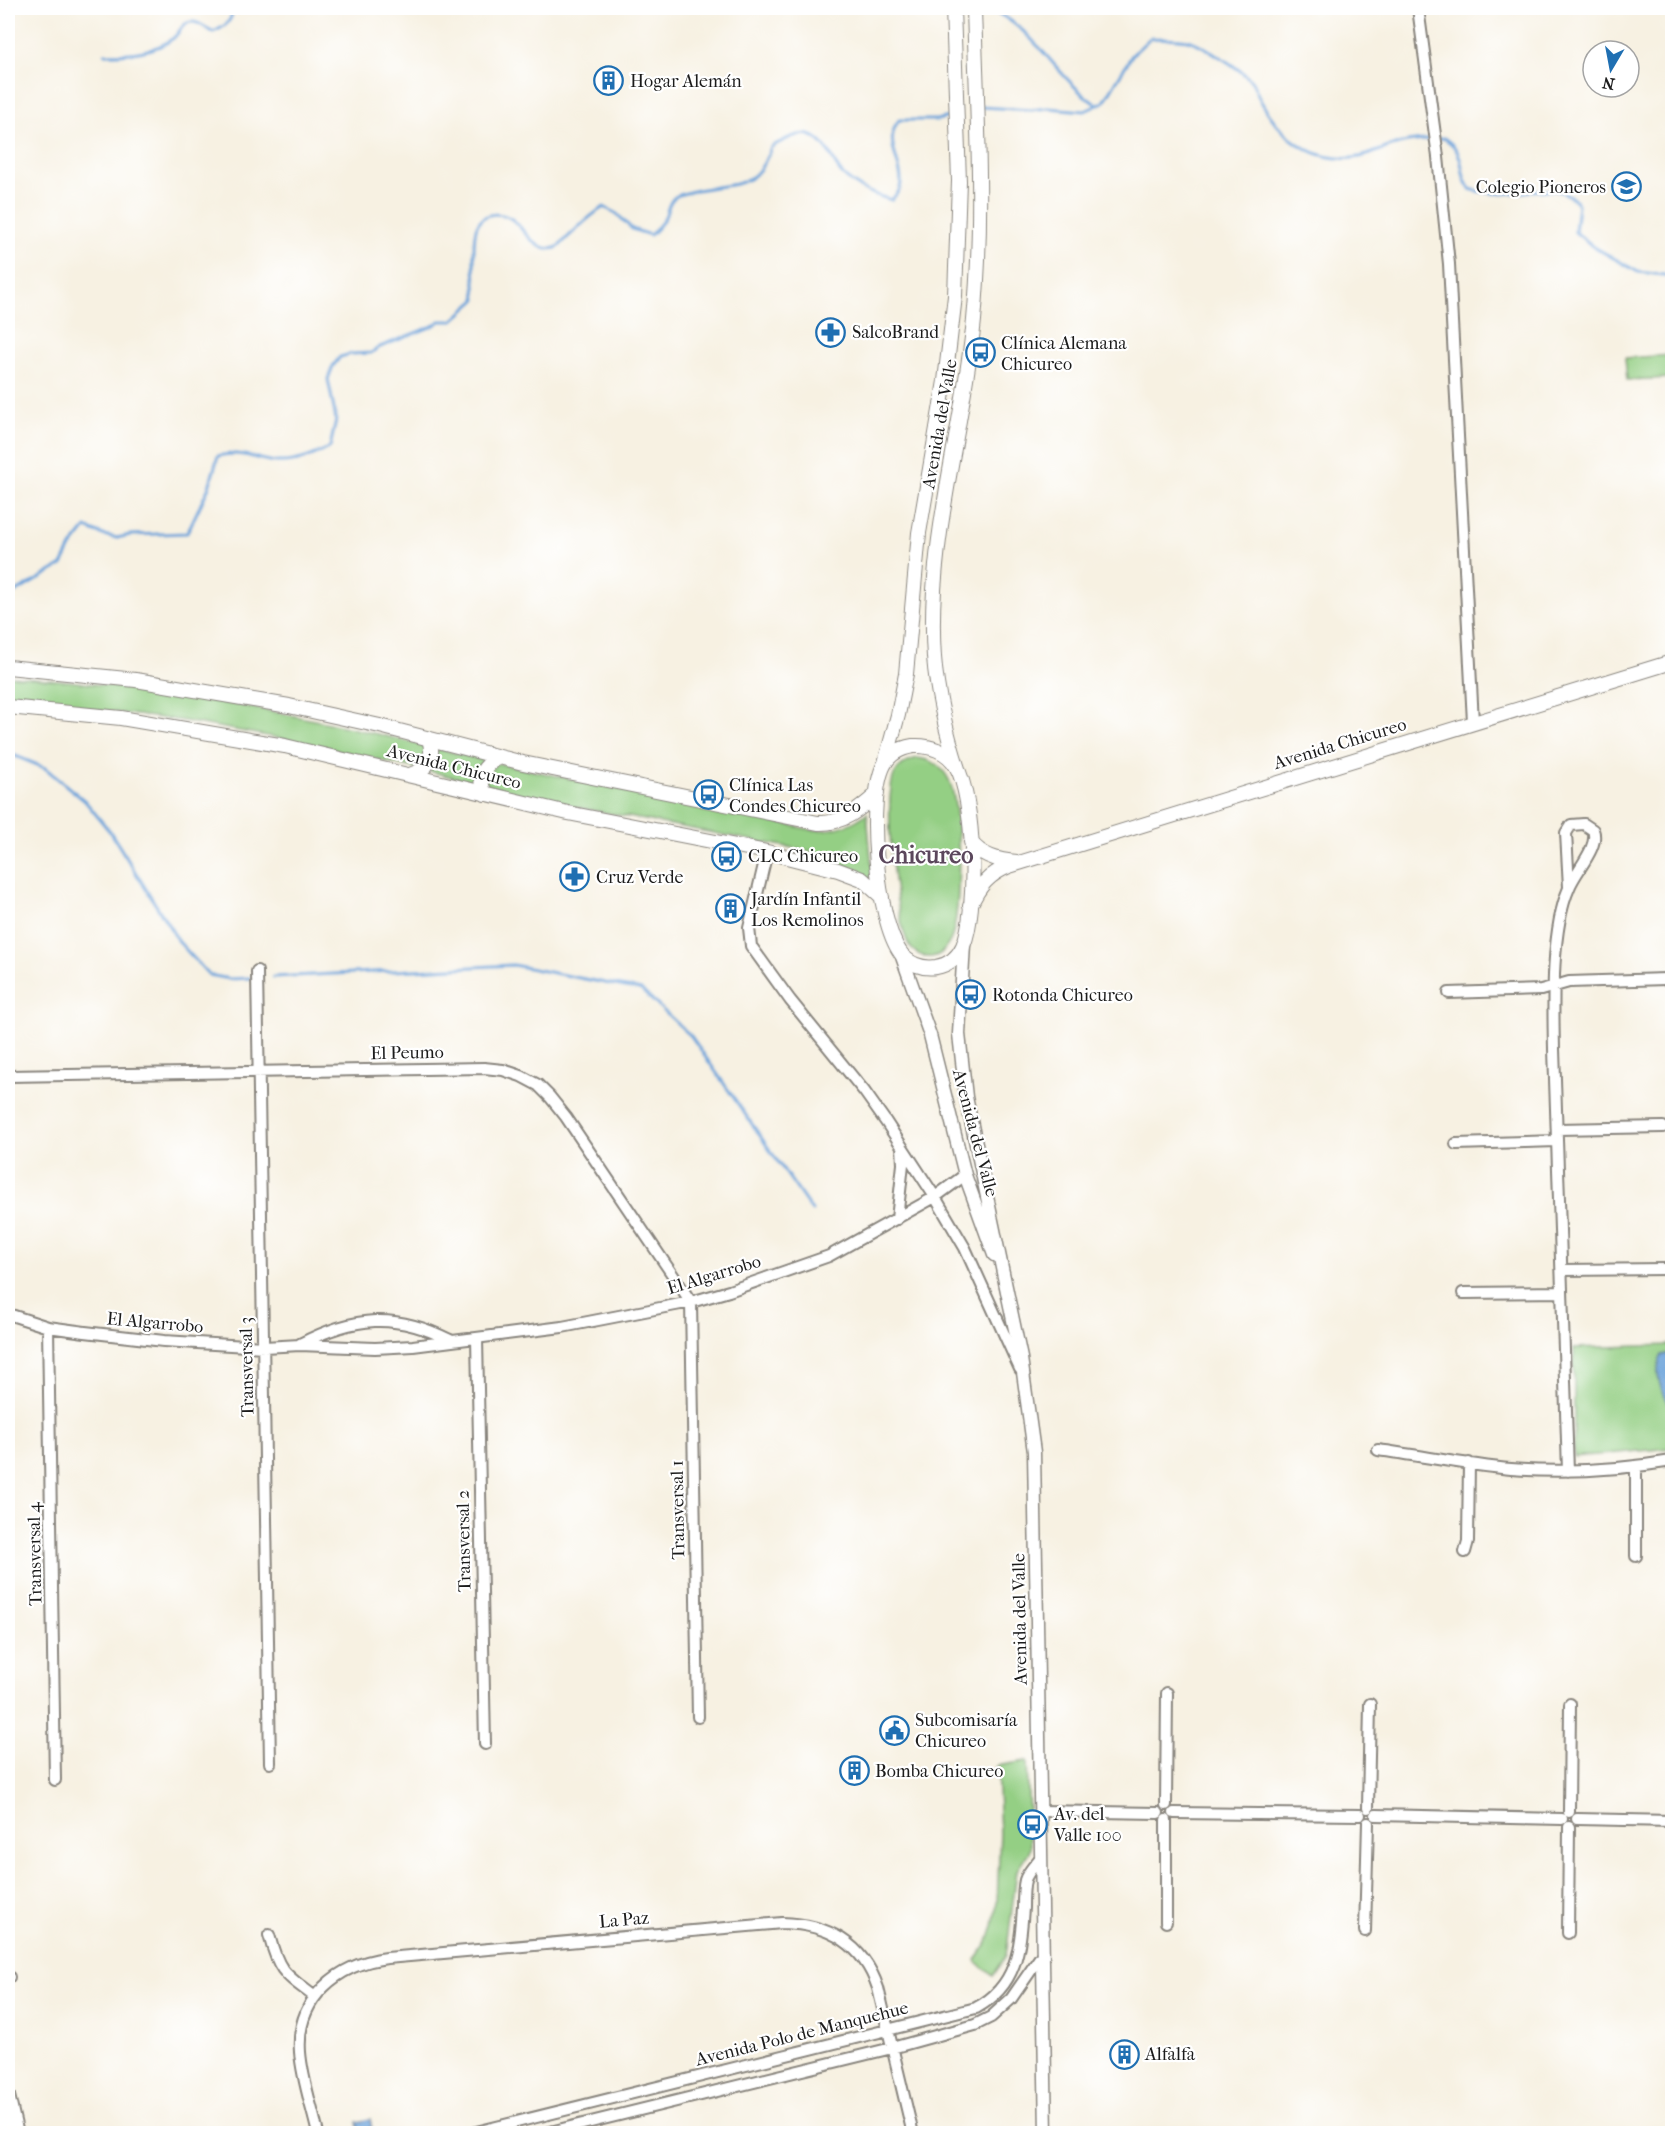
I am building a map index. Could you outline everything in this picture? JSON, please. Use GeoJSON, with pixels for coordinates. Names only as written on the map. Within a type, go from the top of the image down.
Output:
{"type":"FeatureCollection","features":[{"type":"Feature","properties":{"kind":"main road","name":"Avenida del Valle"},"geometry":{"type":"LineString","coordinates":[[901,954],[889,926],[882,897],[876,840],[877,794],[898,715],[906,674],[920,522],[950,350],[958,256],[958,125],[953,8]]}},
{"type":"Feature","properties":{"kind":"main road","name":"Avenida del Valle"},"geometry":{"type":"LineString","coordinates":[[964,944],[973,868],[971,842],[966,796],[938,692],[933,617],[940,540],[967,380],[977,289],[980,199],[974,11]]}},
{"type":"Feature","properties":{"kind":"main road","name":"Avenida Chicureo"},"geometry":{"type":"LineString","coordinates":[[970,906],[977,891],[988,877],[1019,862],[1672,662]]}},
{"type":"Feature","properties":{"kind":"main road","name":"Avenida Chicureo"},"geometry":{"type":"LineString","coordinates":[[8,667],[93,674],[214,692],[331,715],[499,757],[818,823],[832,822],[847,817],[877,794]]}},
{"type":"Feature","properties":{"kind":"main road","name":"Avenida Chicureo"},"geometry":{"type":"LineString","coordinates":[[8,707],[121,718],[315,752],[568,813],[766,852],[854,875],[869,884],[882,897]]}},
{"type":"Feature","properties":{"kind":"main road"},"geometry":{"type":"LineString","coordinates":[[410,775],[423,770],[429,761],[432,751],[429,739]]}},
{"type":"Feature","properties":{"kind":"main road"},"geometry":{"type":"LineString","coordinates":[[885,764],[899,750],[921,745],[935,748],[946,755],[959,772]]}},
{"type":"Feature","properties":{"kind":"main road"},"geometry":{"type":"LineString","coordinates":[[485,794],[481,784],[481,775],[486,765],[499,757]]}},
{"type":"Feature","properties":{"kind":"main road","name":"Avenida Chicureo"},"geometry":{"type":"LineString","coordinates":[[971,842],[988,856],[1019,862]]}},
{"type":"Feature","properties":{"kind":"main road"},"geometry":{"type":"LineString","coordinates":[[901,954],[916,965],[935,967],[952,960],[964,944]]}},
{"type":"Feature","properties":{"kind":"street"},"geometry":{"type":"LineString","coordinates":[[1418,8],[1449,264],[1473,722]]}},
{"type":"Feature","properties":{"kind":"street"},"geometry":{"type":"LineString","coordinates":[[1568,1471],[1554,986],[1557,941],[1569,887],[1566,832],[1571,825],[1584,824],[1593,830],[1595,842],[1569,887]]}},
{"type":"Feature","properties":{"kind":"street"},"geometry":{"type":"LineString","coordinates":[[766,852],[749,928],[752,946],[790,1000],[864,1091],[935,1197],[965,1248],[1025,1381]]}},
{"type":"Feature","properties":{"kind":"street","name":"Avenida del Valle"},"geometry":{"type":"LineString","coordinates":[[964,944],[959,1015],[964,1088],[1014,1322],[1033,1432],[1036,1489],[1046,2133]]}},
{"type":"Feature","properties":{"kind":"street","name":"Avenida del Valle"},"geometry":{"type":"LineString","coordinates":[[901,954],[930,1035],[965,1175],[1014,1322]]}},
{"type":"Feature","properties":{"kind":"street","name":"Transversal 3"},"geometry":{"type":"LineString","coordinates":[[257,971],[270,1763]]}},
{"type":"Feature","properties":{"kind":"street"},"geometry":{"type":"LineString","coordinates":[[1449,993],[1541,990],[1569,981],[1666,979]]}},
{"type":"Feature","properties":{"kind":"street","name":"El Peumo"},"geometry":{"type":"LineString","coordinates":[[8,1076],[484,1068],[503,1070],[529,1080],[550,1097],[566,1117],[691,1302]]}},
{"type":"Feature","properties":{"kind":"street"},"geometry":{"type":"LineString","coordinates":[[1456,1144],[1663,1127]]}},
{"type":"Feature","properties":{"kind":"street"},"geometry":{"type":"LineString","coordinates":[[897,1219],[903,1164],[902,1147]]}},
{"type":"Feature","properties":{"kind":"street","name":"El Algarrobo"},"geometry":{"type":"LineString","coordinates":[[8,1315],[48,1327],[164,1341],[264,1347],[412,1346],[571,1325],[691,1302],[829,1256],[935,1197],[965,1175]]}},
{"type":"Feature","properties":{"kind":"street"},"geometry":{"type":"LineString","coordinates":[[1562,1270],[1667,1269]]}},
{"type":"Feature","properties":{"kind":"street"},"geometry":{"type":"LineString","coordinates":[[1463,1293],[1562,1292]]}},
{"type":"Feature","properties":{"kind":"street","name":"Transversal 1"},"geometry":{"type":"LineString","coordinates":[[691,1302],[698,1717]]}},
{"type":"Feature","properties":{"kind":"street"},"geometry":{"type":"LineString","coordinates":[[300,1345],[326,1331],[354,1323],[379,1320],[409,1324],[432,1331],[450,1340]]}},
{"type":"Feature","properties":{"kind":"street","name":"Transversal 4"},"geometry":{"type":"LineString","coordinates":[[48,1327],[55,1780]]}},
{"type":"Feature","properties":{"kind":"street","name":"Transversal 2"},"geometry":{"type":"LineString","coordinates":[[477,1338],[484,1744]]}},
{"type":"Feature","properties":{"kind":"street"},"geometry":{"type":"LineString","coordinates":[[1378,1450],[1511,1469],[1568,1471],[1636,1467],[1672,1461]]}},
{"type":"Feature","properties":{"kind":"street"},"geometry":{"type":"LineString","coordinates":[[1465,1552],[1468,1541],[1469,1463]]}},
{"type":"Feature","properties":{"kind":"street"},"geometry":{"type":"LineString","coordinates":[[1636,1467],[1636,1556]]}},
{"type":"Feature","properties":{"kind":"street"},"geometry":{"type":"LineString","coordinates":[[1166,1922],[1167,1693]]}},
{"type":"Feature","properties":{"kind":"street"},"geometry":{"type":"LineString","coordinates":[[1365,1931],[1370,1704]]}},
{"type":"Feature","properties":{"kind":"street"},"geometry":{"type":"LineString","coordinates":[[1568,1933],[1570,1704]]}},
{"type":"Feature","properties":{"kind":"street"},"geometry":{"type":"LineString","coordinates":[[1040,1811],[1672,1821]]}},
{"type":"Feature","properties":{"kind":"street","name":"Avenida Polo de Manquehue"},"geometry":{"type":"LineString","coordinates":[[468,2133],[968,2011],[986,2002],[999,1991],[1012,1972],[1020,1944],[1026,1877],[1041,1857]]}},
{"type":"Feature","properties":{"kind":"street","name":"La Paz"},"geometry":{"type":"LineString","coordinates":[[318,2133],[301,2061],[300,2045],[305,2019],[315,1997],[338,1975],[355,1965],[375,1959],[795,1923],[826,1930],[845,1942],[861,1956],[874,1978],[913,2133]]}},
{"type":"Feature","properties":{"kind":"street"},"geometry":{"type":"LineString","coordinates":[[269,1935],[275,1958],[281,1969],[315,1997]]}},
{"type":"Feature","properties":{"kind":"street","name":"Avenida Polo de Manquehue"},"geometry":{"type":"LineString","coordinates":[[542,2133],[892,2048],[985,2021],[1011,1999],[1043,1953]]}},
{"type":"Feature","properties":{"kind":"street"},"geometry":{"type":"LineString","coordinates":[[8,2091],[18,2133]]}},
{"type":"Feature","properties":{"kind":"green space"},"geometry":{"type":"Polygon","coordinates":[[[1672,355],[1672,378],[1627,380],[1625,358],[1672,355]]]}},
{"type":"Feature","properties":{"kind":"green space"},"geometry":{"type":"Polygon","coordinates":[[[8,676],[126,688],[238,705],[312,719],[422,745],[427,752],[425,762],[414,768],[306,743],[185,721],[8,699],[8,676]]]}},
{"type":"Feature","properties":{"kind":"green space"},"geometry":{"type":"Polygon","coordinates":[[[435,748],[484,760],[477,770],[476,783],[429,771],[435,761],[435,748]]]}},
{"type":"Feature","properties":{"kind":"green space"},"geometry":{"type":"Polygon","coordinates":[[[917,758],[936,764],[949,780],[953,793],[958,834],[959,859],[955,926],[945,949],[932,957],[919,954],[909,945],[899,912],[892,859],[891,786],[899,768],[917,758]]]}},
{"type":"Feature","properties":{"kind":"green space"},"geometry":{"type":"Polygon","coordinates":[[[496,763],[812,830],[841,827],[867,813],[873,880],[820,853],[560,804],[488,786],[485,778],[496,763]]]}},
{"type":"Feature","properties":{"kind":"green space"},"geometry":{"type":"Polygon","coordinates":[[[1672,1345],[1672,1448],[1574,1457],[1574,1348],[1672,1345]]]}},
{"type":"Feature","properties":{"kind":"green space"},"geometry":{"type":"Polygon","coordinates":[[[1027,1761],[1030,1847],[1017,1870],[1006,1956],[993,1976],[975,1960],[988,1942],[997,1902],[1000,1833],[997,1766],[1027,1761]]]}},
{"type":"Feature","properties":{"kind":"water"},"geometry":{"type":"Polygon","coordinates":[[[1672,1353],[1672,1409],[1662,1390],[1658,1369],[1662,1355],[1672,1353]]]}},
{"type":"Feature","properties":{"kind":"water"},"geometry":{"type":"Polygon","coordinates":[[[370,2119],[372,2130],[359,2132],[357,2122],[370,2119]]]}},
{"type":"Feature","properties":{"kind":"waterway"},"geometry":{"type":"LineString","coordinates":[[105,54],[131,53],[165,44],[189,22],[198,23],[213,32],[227,23],[231,17],[232,8]]}},
{"type":"Feature","properties":{"kind":"waterway"},"geometry":{"type":"LineString","coordinates":[[987,8],[1018,27],[1082,94],[1097,105]]}},
{"type":"Feature","properties":{"kind":"waterway"},"geometry":{"type":"LineString","coordinates":[[982,107],[1085,111],[1104,102],[1132,55],[1150,38],[1186,40],[1214,53],[1248,77],[1276,123],[1293,140],[1313,152],[1337,158],[1356,158],[1394,145],[1444,138],[1453,145],[1458,153],[1464,179],[1470,189],[1496,193],[1548,190],[1564,193],[1578,204],[1575,232],[1594,247],[1638,272],[1672,276]]}},
{"type":"Feature","properties":{"kind":"waterway"},"geometry":{"type":"LineString","coordinates":[[8,597],[62,565],[71,547],[86,528],[117,538],[130,535],[187,533],[209,487],[218,456],[235,454],[284,462],[305,458],[330,447],[336,420],[328,379],[333,366],[340,357],[371,353],[440,321],[452,321],[476,300],[475,233],[480,221],[488,215],[498,214],[509,217],[537,245],[550,249],[558,247],[585,221],[604,207],[617,214],[632,229],[650,235],[662,222],[675,197],[749,179],[765,162],[771,147],[796,135],[804,134],[817,139],[823,145],[847,179],[859,187],[892,200],[899,189],[901,180],[892,137],[899,120],[937,120],[953,116]]}},
{"type":"Feature","properties":{"kind":"waterway"},"geometry":{"type":"LineString","coordinates":[[8,753],[45,768],[85,801],[111,833],[179,942],[209,975],[230,979],[250,978]]}},
{"type":"Feature","properties":{"kind":"waterway"},"geometry":{"type":"LineString","coordinates":[[273,977],[513,965],[641,990],[691,1036],[812,1211]]}},
{"type":"Feature","properties":{"kind":"place","name":"Hogar Alemán"},"geometry":{"type":"Point","coordinates":[609,81]}},
{"type":"Feature","properties":{"kind":"place","name":"Colegio Pioneros"},"geometry":{"type":"Point","coordinates":[1627,187]}},
{"type":"Feature","properties":{"kind":"place","name":"SalcoBrand"},"geometry":{"type":"Point","coordinates":[831,332]}},
{"type":"Feature","properties":{"kind":"place","name":"Clínica Alemana Chicureo"},"geometry":{"type":"Point","coordinates":[980,353]}},
{"type":"Feature","properties":{"kind":"place","name":"Clínica Las Condes Chicureo"},"geometry":{"type":"Point","coordinates":[708,795]}},
{"type":"Feature","properties":{"kind":"place","name":"CLC Chicureo"},"geometry":{"type":"Point","coordinates":[727,856]}},
{"type":"Feature","properties":{"kind":"place","name":"Cruz Verde"},"geometry":{"type":"Point","coordinates":[575,877]}},
{"type":"Feature","properties":{"kind":"place","name":"Jardín Infantil Los Remolinos"},"geometry":{"type":"Point","coordinates":[730,909]}},
{"type":"Feature","properties":{"kind":"place","name":"Rotonda Chicureo"},"geometry":{"type":"Point","coordinates":[971,995]}},
{"type":"Feature","properties":{"kind":"place","name":"Subcomisaría Chicureo"},"geometry":{"type":"Point","coordinates":[894,1730]}},
{"type":"Feature","properties":{"kind":"place","name":"Bomba Chicureo"},"geometry":{"type":"Point","coordinates":[854,1771]}},
{"type":"Feature","properties":{"kind":"place","name":"Av. del Valle 100"},"geometry":{"type":"Point","coordinates":[1033,1824]}},
{"type":"Feature","properties":{"kind":"place","name":"Alfalfa"},"geometry":{"type":"Point","coordinates":[1124,2054]}},
{"type":"Feature","properties":{"kind":"district","name":"Chicureo"},"geometry":{"type":"Point","coordinates":[926,855]}}]}
